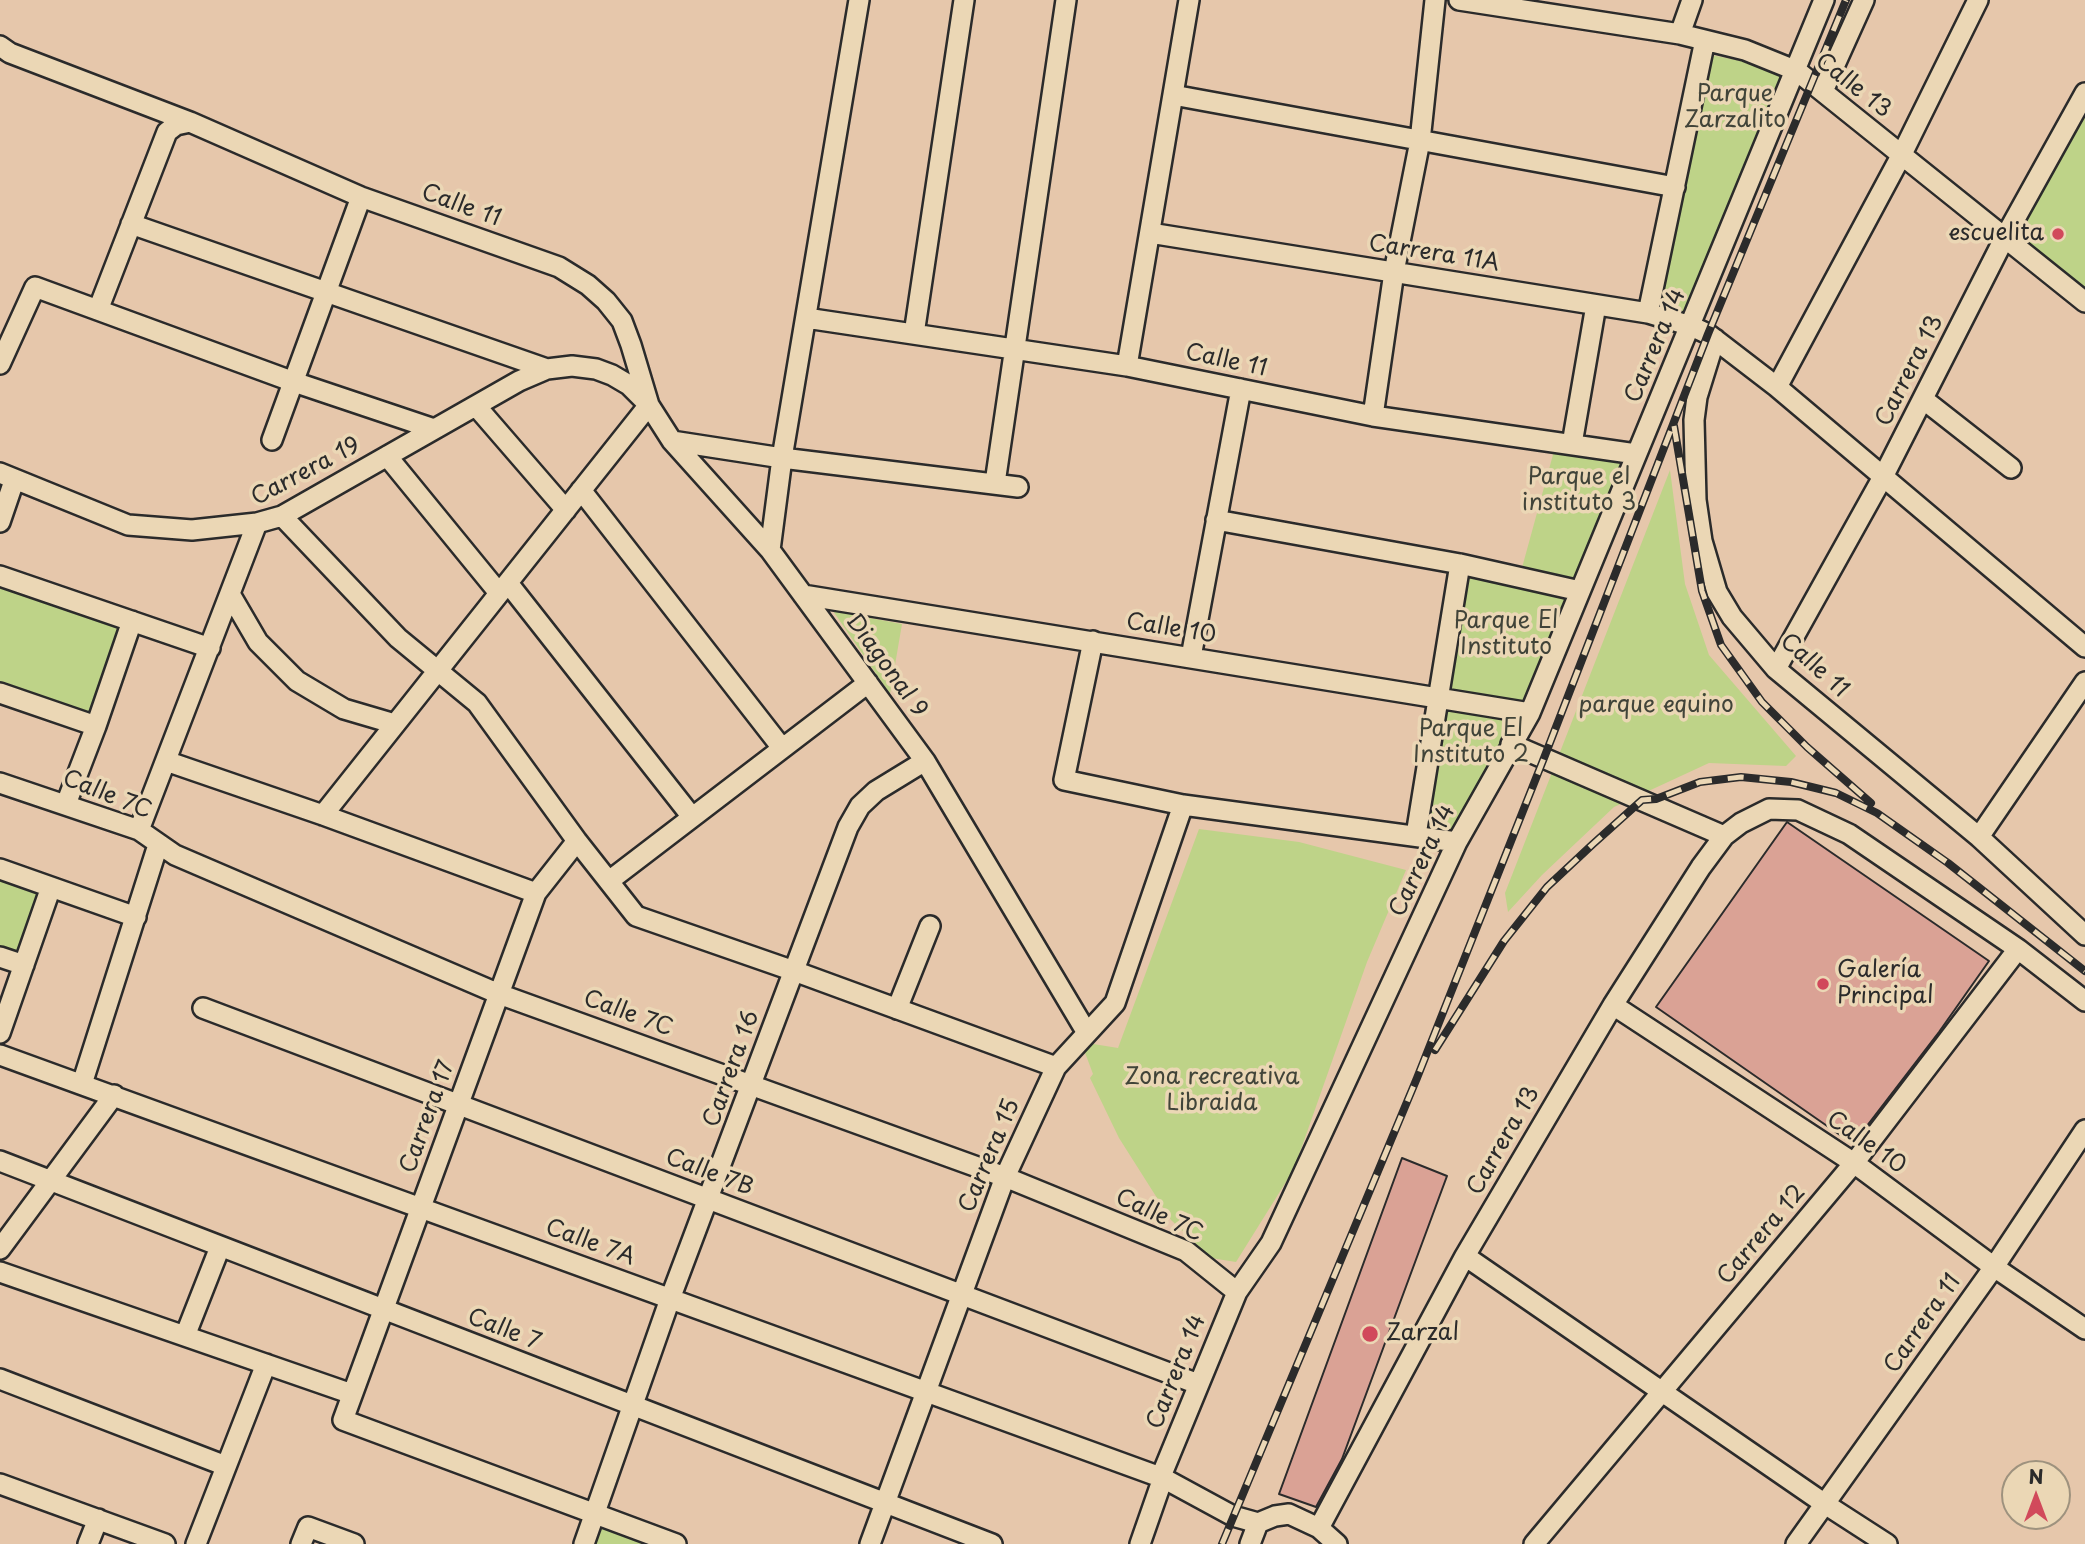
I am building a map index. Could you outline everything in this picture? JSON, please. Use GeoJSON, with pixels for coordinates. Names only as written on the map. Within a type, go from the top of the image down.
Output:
{"type":"FeatureCollection","features":[{"type":"Feature","properties":{"kind":"street"},"geometry":{"type":"LineString","coordinates":[[770,550],[782,458],[859,0]]}},
{"type":"Feature","properties":{"kind":"street"},"geometry":{"type":"LineString","coordinates":[[914,334],[964,0]]}},
{"type":"Feature","properties":{"kind":"street"},"geometry":{"type":"LineString","coordinates":[[995,483],[1066,0]]}},
{"type":"Feature","properties":{"kind":"street"},"geometry":{"type":"LineString","coordinates":[[1127,366],[1189,0]]}},
{"type":"Feature","properties":{"kind":"street"},"geometry":{"type":"LineString","coordinates":[[1373,416],[1394,272],[1420,141],[1435,0]]}},
{"type":"Feature","properties":{"kind":"street","name":"Calle 13"},"geometry":{"type":"LineString","coordinates":[[1459,0],[1680,34],[1745,50],[1797,71],[2085,302]]}},
{"type":"Feature","properties":{"kind":"street"},"geometry":{"type":"LineString","coordinates":[[1680,34],[1692,0]]}},
{"type":"Feature","properties":{"kind":"street","name":"Carrera 14"},"geometry":{"type":"LineString","coordinates":[[1139,1544],[1163,1478],[1162,1474],[1237,1292],[1272,1242],[1457,842],[1530,713],[1636,454],[1704,333],[1824,0]]}},
{"type":"Feature","properties":{"kind":"street"},"geometry":{"type":"LineString","coordinates":[[1823,91],[1864,0]]}},
{"type":"Feature","properties":{"kind":"street"},"geometry":{"type":"LineString","coordinates":[[1777,387],[1901,156],[1978,0]]}},
{"type":"Feature","properties":{"kind":"street"},"geometry":{"type":"LineString","coordinates":[[1648,313],[1705,40]]}},
{"type":"Feature","properties":{"kind":"street","name":"Calle 11"},"geometry":{"type":"LineString","coordinates":[[0,46],[10,53],[190,122],[361,197],[559,267],[588,285],[606,301],[622,321],[649,405]]}},
{"type":"Feature","properties":{"kind":"street","name":"Carrera 13"},"geometry":{"type":"LineString","coordinates":[[1776,669],[1884,475],[2005,236],[2085,93]]}},
{"type":"Feature","properties":{"kind":"street"},"geometry":{"type":"LineString","coordinates":[[1173,94],[1675,187]]}},
{"type":"Feature","properties":{"kind":"street"},"geometry":{"type":"LineString","coordinates":[[98,310],[167,132],[176,125],[190,122]]}},
{"type":"Feature","properties":{"kind":"street"},"geometry":{"type":"LineString","coordinates":[[272,440],[361,197]]}},
{"type":"Feature","properties":{"kind":"street"},"geometry":{"type":"LineString","coordinates":[[131,223],[547,369]]}},
{"type":"Feature","properties":{"kind":"street","name":"Carrera 11A"},"geometry":{"type":"LineString","coordinates":[[1150,233],[1648,313],[1704,333]]}},
{"type":"Feature","properties":{"kind":"street"},"geometry":{"type":"LineString","coordinates":[[1,357],[36,287],[294,382],[434,429]]}},
{"type":"Feature","properties":{"kind":"street"},"geometry":{"type":"LineString","coordinates":[[1572,444],[1596,305]]}},
{"type":"Feature","properties":{"kind":"street","name":"Calle 11"},"geometry":{"type":"LineString","coordinates":[[806,318],[1127,366],[1373,416],[1636,454]]}},
{"type":"Feature","properties":{"kind":"street"},"geometry":{"type":"LineString","coordinates":[[1704,333],[1777,387],[1884,475],[2085,647]]}},
{"type":"Feature","properties":{"kind":"street","name":"Calle 11"},"geometry":{"type":"LineString","coordinates":[[1704,333],[1693,420],[1696,500],[1702,541],[1717,592],[1741,629],[1776,669],[1979,836],[2085,935]]}},
{"type":"Feature","properties":{"kind":"street","name":"Carrera 19"},"geometry":{"type":"LineString","coordinates":[[139,830],[257,523],[282,516],[519,381],[547,369],[572,366],[596,369]]}},
{"type":"Feature","properties":{"kind":"street","name":"Diagonal 9"},"geometry":{"type":"LineString","coordinates":[[596,369],[629,385],[649,405],[672,441],[770,550],[925,761],[1087,1033]]}},
{"type":"Feature","properties":{"kind":"street"},"geometry":{"type":"LineString","coordinates":[[1191,657],[1241,389]]}},
{"type":"Feature","properties":{"kind":"street"},"geometry":{"type":"LineString","coordinates":[[1923,399],[2011,468]]}},
{"type":"Feature","properties":{"kind":"street"},"geometry":{"type":"LineString","coordinates":[[323,815],[649,405]]}},
{"type":"Feature","properties":{"kind":"street"},"geometry":{"type":"LineString","coordinates":[[476,406],[566,510]]}},
{"type":"Feature","properties":{"kind":"street"},"geometry":{"type":"LineString","coordinates":[[672,441],[782,458],[1018,487]]}},
{"type":"Feature","properties":{"kind":"street"},"geometry":{"type":"LineString","coordinates":[[387,456],[504,588],[692,817]]}},
{"type":"Feature","properties":{"kind":"street"},"geometry":{"type":"LineString","coordinates":[[0,522],[7,477],[128,524],[192,530],[257,523]]}},
{"type":"Feature","properties":{"kind":"street"},"geometry":{"type":"LineString","coordinates":[[581,490],[782,748]]}},
{"type":"Feature","properties":{"kind":"street"},"geometry":{"type":"LineString","coordinates":[[282,516],[398,638],[477,704],[576,841],[636,916],[1056,1067]]}},
{"type":"Feature","properties":{"kind":"street"},"geometry":{"type":"LineString","coordinates":[[1216,520],[1460,564],[1580,591]]}},
{"type":"Feature","properties":{"kind":"street"},"geometry":{"type":"LineString","coordinates":[[1416,835],[1460,564]]}},
{"type":"Feature","properties":{"kind":"street"},"geometry":{"type":"LineString","coordinates":[[0,576],[210,648]]}},
{"type":"Feature","properties":{"kind":"street"},"geometry":{"type":"LineString","coordinates":[[230,594],[258,642],[297,681],[344,709],[395,724]]}},
{"type":"Feature","properties":{"kind":"street","name":"Calle 10"},"geometry":{"type":"LineString","coordinates":[[803,595],[1530,713]]}},
{"type":"Feature","properties":{"kind":"street"},"geometry":{"type":"LineString","coordinates":[[66,804],[132,621]]}},
{"type":"Feature","properties":{"kind":"street"},"geometry":{"type":"LineString","coordinates":[[1093,641],[1064,780],[1183,805],[1457,842]]}},
{"type":"Feature","properties":{"kind":"street"},"geometry":{"type":"LineString","coordinates":[[1979,836],[2085,682]]}},
{"type":"Feature","properties":{"kind":"street"},"geometry":{"type":"LineString","coordinates":[[608,881],[868,683]]}},
{"type":"Feature","properties":{"kind":"street"},"geometry":{"type":"LineString","coordinates":[[0,694],[96,726]]}},
{"type":"Feature","properties":{"kind":"street"},"geometry":{"type":"LineString","coordinates":[[1511,744],[1724,836]]}},
{"type":"Feature","properties":{"kind":"street"},"geometry":{"type":"LineString","coordinates":[[166,761],[536,893]]}},
{"type":"Feature","properties":{"kind":"street","name":"Carrera 16"},"geometry":{"type":"LineString","coordinates":[[584,1544],[670,1299],[848,827],[860,806],[876,791],[925,761]]}},
{"type":"Feature","properties":{"kind":"street","name":"Calle 7C"},"geometry":{"type":"LineString","coordinates":[[0,783],[139,830],[175,855],[499,994],[1005,1177],[1186,1251],[1237,1292]]}},
{"type":"Feature","properties":{"kind":"street","name":"Carrera 15"},"geometry":{"type":"LineString","coordinates":[[870,1544],[1005,1177],[1056,1067],[1115,1003],[1183,805]]}},
{"type":"Feature","properties":{"kind":"street","name":"Carrera 13"},"geometry":{"type":"LineString","coordinates":[[1319,1528],[1465,1256],[1613,1005],[1701,867],[1724,836],[1741,823],[1769,809],[1798,810],[1849,834],[2018,949]]}},
{"type":"Feature","properties":{"kind":"street","name":"Carrera 17"},"geometry":{"type":"LineString","coordinates":[[576,841],[536,893],[343,1420],[595,1514]]}},
{"type":"Feature","properties":{"kind":"street"},"geometry":{"type":"LineString","coordinates":[[82,1084],[158,845]]}},
{"type":"Feature","properties":{"kind":"street"},"geometry":{"type":"LineString","coordinates":[[0,869],[136,917]]}},
{"type":"Feature","properties":{"kind":"street"},"geometry":{"type":"LineString","coordinates":[[0,1033],[51,887]]}},
{"type":"Feature","properties":{"kind":"street"},"geometry":{"type":"LineString","coordinates":[[897,1009],[930,926]]}},
{"type":"Feature","properties":{"kind":"street"},"geometry":{"type":"LineString","coordinates":[[2018,949],[2085,1001]]}},
{"type":"Feature","properties":{"kind":"street","name":"Carrera 12"},"geometry":{"type":"LineString","coordinates":[[1534,1544],[1854,1163],[2018,949]]}},
{"type":"Feature","properties":{"kind":"street"},"geometry":{"type":"LineString","coordinates":[[0,957],[24,965]]}},
{"type":"Feature","properties":{"kind":"street","name":"Calle 10"},"geometry":{"type":"LineString","coordinates":[[1613,1005],[1854,1163],[2085,1329]]}},
{"type":"Feature","properties":{"kind":"street","name":"Calle 7B"},"geometry":{"type":"LineString","coordinates":[[203,1008],[1199,1384]]}},
{"type":"Feature","properties":{"kind":"street","name":"Calle 7A"},"geometry":{"type":"LineString","coordinates":[[0,1055],[1163,1478],[1233,1516],[1258,1523]]}},
{"type":"Feature","properties":{"kind":"street"},"geometry":{"type":"LineString","coordinates":[[0,1248],[114,1095]]}},
{"type":"Feature","properties":{"kind":"street","name":"Carrera 11"},"geometry":{"type":"LineString","coordinates":[[1796,1544],[1994,1266],[2085,1130]]}},
{"type":"Feature","properties":{"kind":"street","name":"Calle 7"},"geometry":{"type":"LineString","coordinates":[[0,1161],[992,1544]]}},
{"type":"Feature","properties":{"kind":"street"},"geometry":{"type":"LineString","coordinates":[[185,1336],[220,1247]]}},
{"type":"Feature","properties":{"kind":"street"},"geometry":{"type":"LineString","coordinates":[[1465,1256],[1887,1544]]}},
{"type":"Feature","properties":{"kind":"street"},"geometry":{"type":"LineString","coordinates":[[0,1272],[352,1394]]}},
{"type":"Feature","properties":{"kind":"street"},"geometry":{"type":"LineString","coordinates":[[196,1544],[267,1364]]}},
{"type":"Feature","properties":{"kind":"street"},"geometry":{"type":"LineString","coordinates":[[0,1378],[226,1466]]}},
{"type":"Feature","properties":{"kind":"street"},"geometry":{"type":"LineString","coordinates":[[0,1486],[165,1544]]}},
{"type":"Feature","properties":{"kind":"street"},"geometry":{"type":"LineString","coordinates":[[595,1514],[676,1544]]}},
{"type":"Feature","properties":{"kind":"street"},"geometry":{"type":"LineString","coordinates":[[1250,1544],[1258,1523],[1289,1514],[1319,1528],[1337,1544]]}},
{"type":"Feature","properties":{"kind":"street"},"geometry":{"type":"LineString","coordinates":[[88,1544],[98,1520]]}},
{"type":"Feature","properties":{"kind":"street"},"geometry":{"type":"LineString","coordinates":[[304,1535],[354,1544]]}},
{"type":"Feature","properties":{"kind":"green space","name":"Parque Zarzalito"},"geometry":{"type":"Polygon","coordinates":[[[1701,53],[1767,66],[1795,77],[1687,326],[1651,316],[1701,53]]]}},
{"type":"Feature","properties":{"kind":"green space"},"geometry":{"type":"Polygon","coordinates":[[[2085,93],[2085,302],[2005,236],[2085,93]]]}},
{"type":"Feature","properties":{"kind":"green space"},"geometry":{"type":"Polygon","coordinates":[[[1554,451],[1626,463],[1577,599],[1457,842],[1416,835],[1463,568],[1520,575],[1554,451]]]}},
{"type":"Feature","properties":{"kind":"green space","name":"parque equino"},"geometry":{"type":"Polygon","coordinates":[[[1670,470],[1685,584],[1709,655],[1796,756],[1786,766],[1709,763],[1614,807],[1542,875],[1508,912],[1505,893],[1670,470]]]}},
{"type":"Feature","properties":{"kind":"green space"},"geometry":{"type":"Polygon","coordinates":[[[0,573],[124,613],[91,713],[0,683],[0,573]]]}},
{"type":"Feature","properties":{"kind":"green space"},"geometry":{"type":"Polygon","coordinates":[[[833,611],[902,624],[890,694],[833,611]]]}},
{"type":"Feature","properties":{"kind":"green space","name":"Zona recreativa Libraida"},"geometry":{"type":"Polygon","coordinates":[[[1199,829],[1299,842],[1406,870],[1367,962],[1294,1169],[1236,1262],[1211,1258],[1171,1220],[1119,1138],[1090,1078],[1093,1074],[1081,1042],[1118,1048],[1199,829]]]}},
{"type":"Feature","properties":{"kind":"green space"},"geometry":{"type":"Polygon","coordinates":[[[0,878],[44,892],[24,955],[0,947],[0,878]]]}},
{"type":"Feature","properties":{"kind":"green space"},"geometry":{"type":"Polygon","coordinates":[[[602,1516],[674,1544],[592,1544],[602,1516]]]}},
{"type":"Feature","properties":{"kind":"building","name":"Galería Principal"},"geometry":{"type":"Polygon","coordinates":[[[1787,822],[1989,961],[1939,1032],[1853,1144],[1656,1007],[1787,822]]]}},
{"type":"Feature","properties":{"kind":"building"},"geometry":{"type":"Polygon","coordinates":[[[1402,1158],[1447,1176],[1342,1459],[1316,1507],[1279,1494],[1402,1158]]]}},
{"type":"Feature","properties":{"kind":"railway"},"geometry":{"type":"LineString","coordinates":[[1222,1544],[1417,1078],[1708,334],[1846,0]]}},
{"type":"Feature","properties":{"kind":"railway"},"geometry":{"type":"LineString","coordinates":[[1674,426],[1702,591],[1721,645],[1762,702],[1807,747],[1871,803]]}},
{"type":"Feature","properties":{"kind":"railway"},"geometry":{"type":"LineString","coordinates":[[1435,1050],[1504,941],[1547,887],[1642,800],[1656,799],[1700,782],[1741,777],[1791,782],[1836,793],[1877,813],[1948,863],[2085,971]]}},
{"type":"Feature","properties":{"kind":"place","name":"escuelita"},"geometry":{"type":"Point","coordinates":[2058,234]}},
{"type":"Feature","properties":{"kind":"place","name":"Galería Principal"},"geometry":{"type":"Point","coordinates":[1823,984]}},
{"type":"Feature","properties":{"kind":"place","name":"Zarzal"},"geometry":{"type":"Point","coordinates":[1370,1334]}},
{"type":"Feature","properties":{"kind":"park label","name":"Parque el instituto 3"},"geometry":{"type":"Point","coordinates":[1579,491]}},
{"type":"Feature","properties":{"kind":"park label","name":"Parque El Instituto"},"geometry":{"type":"Point","coordinates":[1506,635]}},
{"type":"Feature","properties":{"kind":"park label","name":"Parque El Instituto 2"},"geometry":{"type":"Point","coordinates":[1471,743]}}]}
